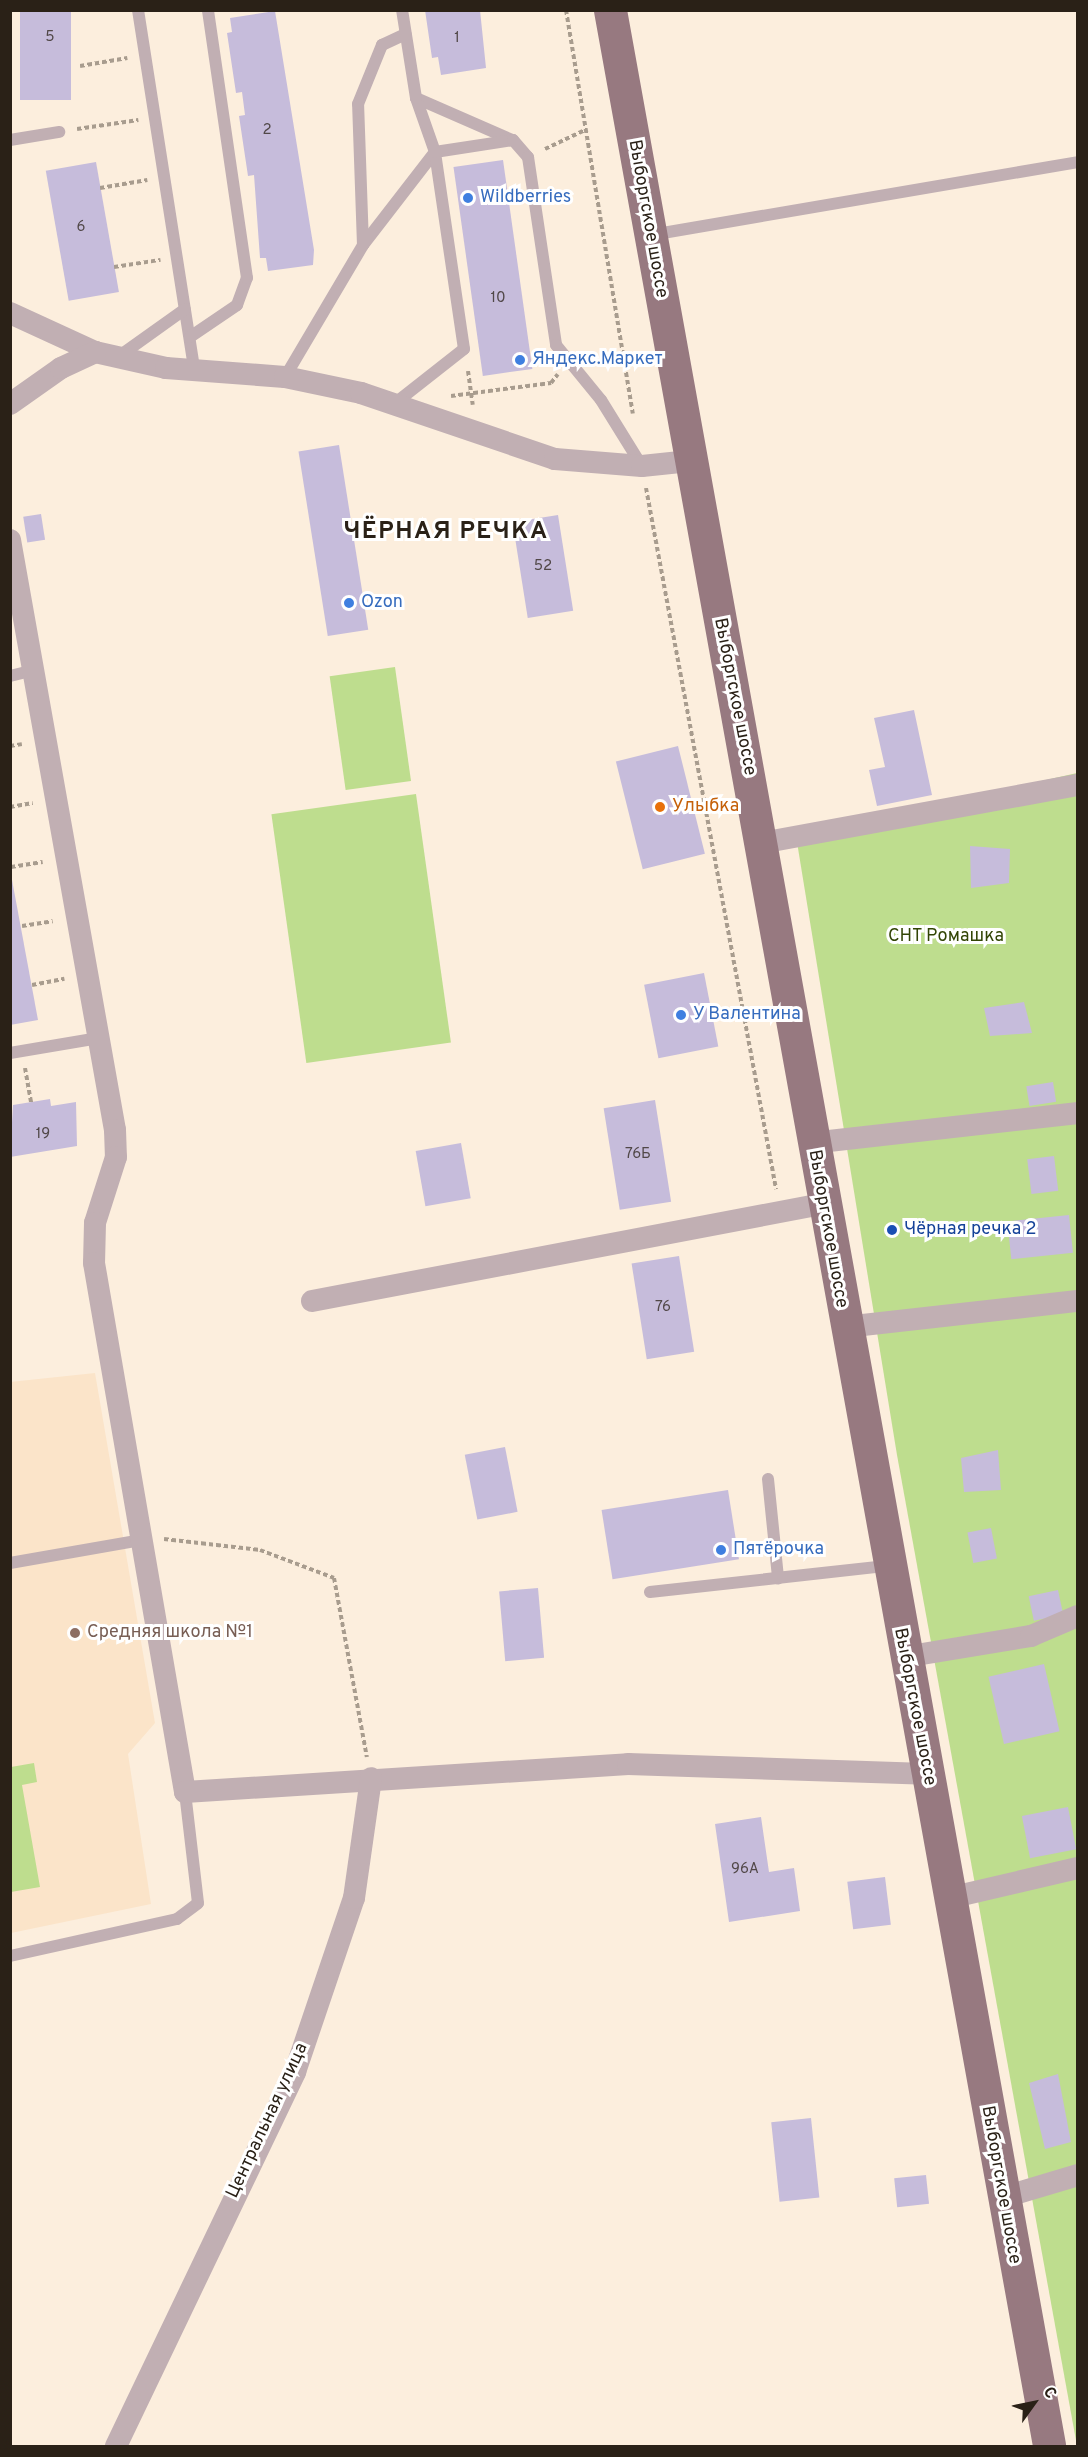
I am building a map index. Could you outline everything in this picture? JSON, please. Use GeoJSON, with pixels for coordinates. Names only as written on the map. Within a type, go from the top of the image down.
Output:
{"type":"FeatureCollection","features":[{"type":"Feature","properties":{"kind":"main road","name":"Выборгское шоссе"},"geometry":{"type":"LineString","coordinates":[[610,10],[761,843],[811,1143],[887,1566],[949,1898],[1001,2198],[1049,2446]]}},
{"type":"Feature","properties":{"kind":"street"},"geometry":{"type":"LineString","coordinates":[[10,313],[95,352],[195,372],[285,377],[394,404],[555,459],[642,466],[690,461]]}},
{"type":"Feature","properties":{"kind":"street"},"geometry":{"type":"LineString","coordinates":[[10,404],[62,368],[95,352]]}},
{"type":"Feature","properties":{"kind":"street"},"geometry":{"type":"LineString","coordinates":[[10,540],[99,1038],[116,1157],[95,1223],[94,1263],[185,1792],[371,1778],[628,1764],[926,1774]]}},
{"type":"Feature","properties":{"kind":"street"},"geometry":{"type":"LineString","coordinates":[[761,843],[1077,785]]}},
{"type":"Feature","properties":{"kind":"street"},"geometry":{"type":"LineString","coordinates":[[811,1143],[1077,1113]]}},
{"type":"Feature","properties":{"kind":"street"},"geometry":{"type":"LineString","coordinates":[[312,1301],[822,1204]]}},
{"type":"Feature","properties":{"kind":"street"},"geometry":{"type":"LineString","coordinates":[[845,1327],[1077,1300]]}},
{"type":"Feature","properties":{"kind":"street"},"geometry":{"type":"LineString","coordinates":[[904,1657],[1031,1636],[1077,1616]]}},
{"type":"Feature","properties":{"kind":"street","name":"Центральная улица"},"geometry":{"type":"LineString","coordinates":[[116,2446],[295,2072],[354,1898],[371,1778]]}},
{"type":"Feature","properties":{"kind":"street"},"geometry":{"type":"LineString","coordinates":[[949,1898],[1077,1868]]}},
{"type":"Feature","properties":{"kind":"street"},"geometry":{"type":"LineString","coordinates":[[1001,2198],[1077,2175]]}},
{"type":"Feature","properties":{"kind":"lane"},"geometry":{"type":"LineString","coordinates":[[138,10],[195,372]]}},
{"type":"Feature","properties":{"kind":"lane"},"geometry":{"type":"LineString","coordinates":[[190,338],[237,305],[247,278],[208,10]]}},
{"type":"Feature","properties":{"kind":"lane"},"geometry":{"type":"LineString","coordinates":[[394,404],[464,348],[435,152],[416,98],[402,10]]}},
{"type":"Feature","properties":{"kind":"lane"},"geometry":{"type":"LineString","coordinates":[[363,245],[358,104],[382,45],[406,34]]}},
{"type":"Feature","properties":{"kind":"lane"},"geometry":{"type":"LineString","coordinates":[[416,98],[513,140],[528,158],[556,345],[566,364],[601,400],[642,466]]}},
{"type":"Feature","properties":{"kind":"lane"},"geometry":{"type":"LineString","coordinates":[[10,140],[59,132]]}},
{"type":"Feature","properties":{"kind":"lane"},"geometry":{"type":"LineString","coordinates":[[285,377],[363,245],[435,152],[513,140]]}},
{"type":"Feature","properties":{"kind":"lane"},"geometry":{"type":"LineString","coordinates":[[650,235],[1077,162]]}},
{"type":"Feature","properties":{"kind":"lane"},"geometry":{"type":"LineString","coordinates":[[118,357],[185,309]]}},
{"type":"Feature","properties":{"kind":"lane"},"geometry":{"type":"LineString","coordinates":[[10,676],[34,670]]}},
{"type":"Feature","properties":{"kind":"lane"},"geometry":{"type":"LineString","coordinates":[[16,1052],[99,1038]]}},
{"type":"Feature","properties":{"kind":"lane"},"geometry":{"type":"LineString","coordinates":[[768,1479],[778,1578]]}},
{"type":"Feature","properties":{"kind":"lane"},"geometry":{"type":"LineString","coordinates":[[10,1563],[142,1540]]}},
{"type":"Feature","properties":{"kind":"lane"},"geometry":{"type":"LineString","coordinates":[[650,1592],[887,1566]]}},
{"type":"Feature","properties":{"kind":"lane"},"geometry":{"type":"LineString","coordinates":[[10,1956],[177,1919],[198,1903],[185,1792]]}},
{"type":"Feature","properties":{"kind":"path"},"geometry":{"type":"LineString","coordinates":[[566,10],[634,420]]}},
{"type":"Feature","properties":{"kind":"path"},"geometry":{"type":"LineString","coordinates":[[80,66],[145,56]]}},
{"type":"Feature","properties":{"kind":"path"},"geometry":{"type":"LineString","coordinates":[[59,132],[155,117]]}},
{"type":"Feature","properties":{"kind":"path"},"geometry":{"type":"LineString","coordinates":[[528,158],[585,129]]}},
{"type":"Feature","properties":{"kind":"path"},"geometry":{"type":"LineString","coordinates":[[100,188],[164,177]]}},
{"type":"Feature","properties":{"kind":"path"},"geometry":{"type":"LineString","coordinates":[[114,267],[177,257]]}},
{"type":"Feature","properties":{"kind":"path"},"geometry":{"type":"LineString","coordinates":[[464,348],[477,432]]}},
{"type":"Feature","properties":{"kind":"path"},"geometry":{"type":"LineString","coordinates":[[438,398],[551,382],[566,364]]}},
{"type":"Feature","properties":{"kind":"path"},"geometry":{"type":"LineString","coordinates":[[642,466],[781,1213]]}},
{"type":"Feature","properties":{"kind":"path"},"geometry":{"type":"LineString","coordinates":[[10,807],[43,801]]}},
{"type":"Feature","properties":{"kind":"path"},"geometry":{"type":"LineString","coordinates":[[11,867],[54,860]]}},
{"type":"Feature","properties":{"kind":"path"},"geometry":{"type":"LineString","coordinates":[[22,926],[64,919]]}},
{"type":"Feature","properties":{"kind":"path"},"geometry":{"type":"LineString","coordinates":[[32,985],[74,978]]}},
{"type":"Feature","properties":{"kind":"path"},"geometry":{"type":"LineString","coordinates":[[16,1052],[31,1102]]}},
{"type":"Feature","properties":{"kind":"path"},"geometry":{"type":"LineString","coordinates":[[142,1540],[178,1537],[260,1550],[334,1578],[371,1778]]}},
{"type":"Feature","properties":{"kind":"shaded area","name":"Средняя школа №1"},"geometry":{"type":"Polygon","coordinates":[[[95,1373],[155,1723],[128,1754],[151,1904],[11,1933],[10,1382],[95,1373]]]}},
{"type":"Feature","properties":{"kind":"green space"},"geometry":{"type":"Polygon","coordinates":[[[395,667],[411,781],[346,790],[330,676],[395,667]]]}},
{"type":"Feature","properties":{"kind":"green space","name":"СНТ Ромашка"},"geometry":{"type":"Polygon","coordinates":[[[1077,773],[1077,2446],[897,1455],[796,836],[1077,773]]]}},
{"type":"Feature","properties":{"kind":"green space"},"geometry":{"type":"Polygon","coordinates":[[[416,794],[451,1043],[306,1063],[271,814],[416,794]]]}},
{"type":"Feature","properties":{"kind":"green space"},"geometry":{"type":"Polygon","coordinates":[[[34,1763],[37,1782],[22,1785],[40,1887],[11,1892],[11,1767],[34,1763]]]}},
{"type":"Feature","properties":{"kind":"building"},"geometry":{"type":"Polygon","coordinates":[[[20,10],[71,10],[71,100],[20,100],[20,10]]]}},
{"type":"Feature","properties":{"kind":"building"},"geometry":{"type":"Polygon","coordinates":[[[425,10],[480,10],[486,68],[441,75],[438,57],[432,58],[425,10]]]}},
{"type":"Feature","properties":{"kind":"building"},"geometry":{"type":"Polygon","coordinates":[[[275,11],[314,250],[313,265],[268,271],[266,258],[260,258],[254,175],[248,176],[239,116],[245,115],[242,92],[236,93],[227,33],[232,32],[230,18],[275,11]]]}},
{"type":"Feature","properties":{"kind":"building"},"geometry":{"type":"Polygon","coordinates":[[[503,160],[532,369],[483,376],[453,167],[503,160]]]}},
{"type":"Feature","properties":{"kind":"building"},"geometry":{"type":"Polygon","coordinates":[[[96,162],[119,292],[69,301],[46,171],[96,162]]]}},
{"type":"Feature","properties":{"kind":"building"},"geometry":{"type":"Polygon","coordinates":[[[339,445],[368,630],[328,636],[299,451],[339,445]]]}},
{"type":"Feature","properties":{"kind":"building"},"geometry":{"type":"Polygon","coordinates":[[[41,514],[45,540],[27,542],[23,517],[41,514]]]}},
{"type":"Feature","properties":{"kind":"building"},"geometry":{"type":"Polygon","coordinates":[[[558,515],[573,611],[528,618],[513,522],[558,515]]]}},
{"type":"Feature","properties":{"kind":"building"},"geometry":{"type":"Polygon","coordinates":[[[914,710],[932,795],[877,806],[869,770],[885,767],[874,718],[914,710]]]}},
{"type":"Feature","properties":{"kind":"building","name":"Улыбка"},"geometry":{"type":"Polygon","coordinates":[[[678,746],[705,854],[643,869],[616,761],[678,746]]]}},
{"type":"Feature","properties":{"kind":"building"},"geometry":{"type":"Polygon","coordinates":[[[970,846],[1010,849],[1009,883],[971,888],[970,846]]]}},
{"type":"Feature","properties":{"kind":"building"},"geometry":{"type":"Polygon","coordinates":[[[10,869],[38,1020],[10,1025],[10,869]]]}},
{"type":"Feature","properties":{"kind":"building","name":"У Валентина"},"geometry":{"type":"Polygon","coordinates":[[[704,973],[718,1047],[658,1058],[644,985],[704,973]]]}},
{"type":"Feature","properties":{"kind":"building"},"geometry":{"type":"Polygon","coordinates":[[[1024,1002],[1032,1033],[990,1036],[984,1008],[1024,1002]]]}},
{"type":"Feature","properties":{"kind":"building"},"geometry":{"type":"Polygon","coordinates":[[[1053,1082],[1056,1102],[1029,1106],[1026,1086],[1053,1082]]]}},
{"type":"Feature","properties":{"kind":"building"},"geometry":{"type":"Polygon","coordinates":[[[50,1099],[51,1106],[76,1102],[77,1146],[10,1157],[13,1105],[50,1099]]]}},
{"type":"Feature","properties":{"kind":"building"},"geometry":{"type":"Polygon","coordinates":[[[655,1100],[671,1202],[620,1210],[604,1108],[655,1100]]]}},
{"type":"Feature","properties":{"kind":"building"},"geometry":{"type":"Polygon","coordinates":[[[461,1143],[471,1198],[425,1206],[416,1151],[461,1143]]]}},
{"type":"Feature","properties":{"kind":"building"},"geometry":{"type":"Polygon","coordinates":[[[1054,1156],[1058,1191],[1031,1194],[1027,1159],[1054,1156]]]}},
{"type":"Feature","properties":{"kind":"building"},"geometry":{"type":"Polygon","coordinates":[[[1069,1215],[1073,1253],[1011,1259],[1007,1221],[1069,1215]]]}},
{"type":"Feature","properties":{"kind":"building"},"geometry":{"type":"Polygon","coordinates":[[[679,1256],[694,1352],[647,1359],[632,1264],[679,1256]]]}},
{"type":"Feature","properties":{"kind":"building"},"geometry":{"type":"Polygon","coordinates":[[[505,1447],[518,1512],[477,1520],[465,1455],[505,1447]]]}},
{"type":"Feature","properties":{"kind":"building"},"geometry":{"type":"Polygon","coordinates":[[[998,1450],[1001,1490],[964,1492],[961,1458],[998,1450]]]}},
{"type":"Feature","properties":{"kind":"building"},"geometry":{"type":"Polygon","coordinates":[[[728,1490],[739,1559],[613,1579],[602,1510],[728,1490]]]}},
{"type":"Feature","properties":{"kind":"building"},"geometry":{"type":"Polygon","coordinates":[[[991,1528],[997,1558],[973,1563],[967,1533],[991,1528]]]}},
{"type":"Feature","properties":{"kind":"building"},"geometry":{"type":"Polygon","coordinates":[[[538,1588],[544,1658],[505,1661],[499,1591],[538,1588]]]}},
{"type":"Feature","properties":{"kind":"building"},"geometry":{"type":"Polygon","coordinates":[[[1058,1590],[1063,1614],[1034,1621],[1029,1596],[1058,1590]]]}},
{"type":"Feature","properties":{"kind":"building"},"geometry":{"type":"Polygon","coordinates":[[[1044,1664],[1060,1731],[1004,1744],[988,1677],[1044,1664]]]}},
{"type":"Feature","properties":{"kind":"building"},"geometry":{"type":"Polygon","coordinates":[[[1068,1807],[1076,1849],[1030,1858],[1022,1816],[1068,1807]]]}},
{"type":"Feature","properties":{"kind":"building"},"geometry":{"type":"Polygon","coordinates":[[[761,1817],[769,1872],[794,1868],[800,1911],[729,1922],[715,1824],[761,1817]]]}},
{"type":"Feature","properties":{"kind":"building"},"geometry":{"type":"Polygon","coordinates":[[[885,1877],[891,1925],[853,1929],[847,1882],[885,1877]]]}},
{"type":"Feature","properties":{"kind":"building"},"geometry":{"type":"Polygon","coordinates":[[[1058,2074],[1071,2142],[1045,2149],[1029,2083],[1058,2074]]]}},
{"type":"Feature","properties":{"kind":"building"},"geometry":{"type":"Polygon","coordinates":[[[811,2118],[819,2198],[780,2202],[771,2122],[811,2118]]]}},
{"type":"Feature","properties":{"kind":"building"},"geometry":{"type":"Polygon","coordinates":[[[926,2175],[929,2204],[897,2207],[894,2178],[926,2175]]]}},
{"type":"Feature","properties":{"kind":"place","name":"Wildberries"},"geometry":{"type":"Point","coordinates":[468,198]}},
{"type":"Feature","properties":{"kind":"place","name":"Яндекс.Маркет"},"geometry":{"type":"Point","coordinates":[520,360]}},
{"type":"Feature","properties":{"kind":"place","name":"Ozon"},"geometry":{"type":"Point","coordinates":[349,603]}},
{"type":"Feature","properties":{"kind":"place","name":"Улыбка"},"geometry":{"type":"Point","coordinates":[660,807]}},
{"type":"Feature","properties":{"kind":"place","name":"У Валентина"},"geometry":{"type":"Point","coordinates":[681,1015]}},
{"type":"Feature","properties":{"kind":"place","name":"Чёрная речка 2"},"geometry":{"type":"Point","coordinates":[892,1230]}},
{"type":"Feature","properties":{"kind":"place","name":"Пятёрочка"},"geometry":{"type":"Point","coordinates":[721,1550]}},
{"type":"Feature","properties":{"kind":"place","name":"Средняя школа №1"},"geometry":{"type":"Point","coordinates":[75,1633]}},
{"type":"Feature","properties":{"kind":"district","name":"ЧЁРНАЯ РЕЧКА"},"geometry":{"type":"Point","coordinates":[446,533]}}]}
